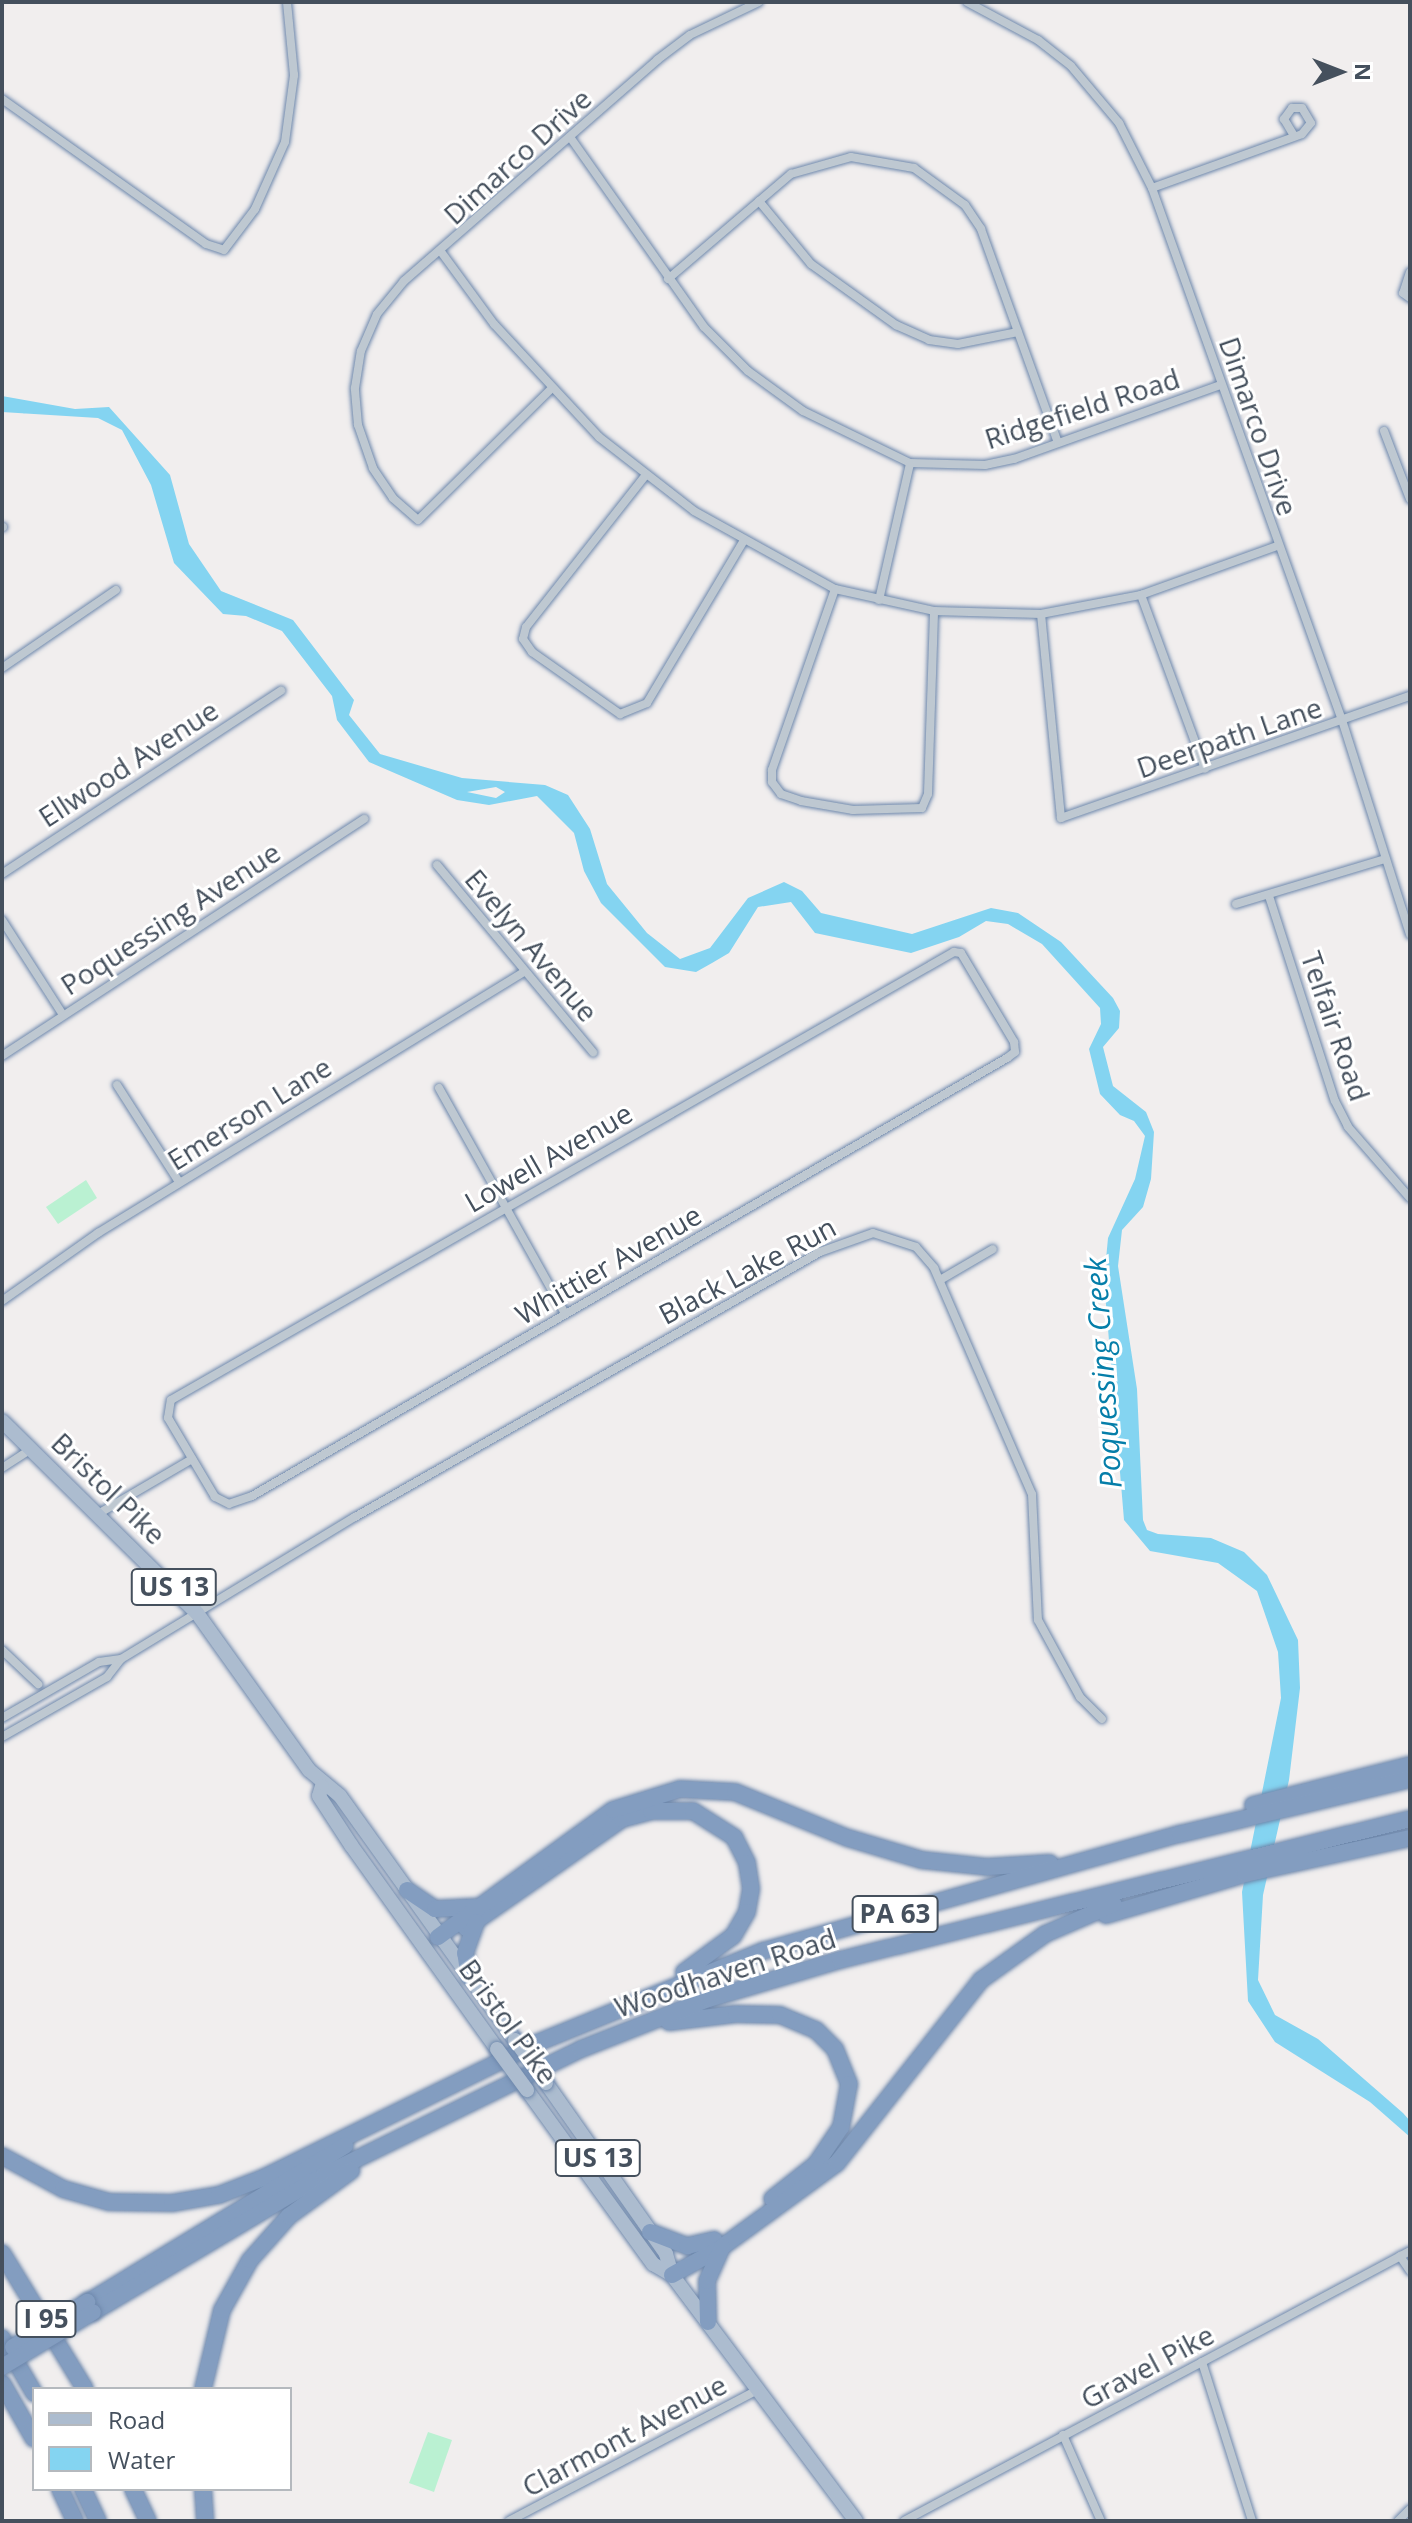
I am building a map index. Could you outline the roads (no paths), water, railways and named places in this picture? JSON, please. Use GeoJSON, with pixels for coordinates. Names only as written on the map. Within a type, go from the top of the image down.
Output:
{"type":"FeatureCollection","features":[{"type":"Feature","properties":{"kind":"highway"},"geometry":{"type":"LineString","coordinates":[[1290,1801],[1410,1765]]}},
{"type":"Feature","properties":{"kind":"highway","name":"Woodhaven Road"},"geometry":{"type":"LineString","coordinates":[[457,2080],[615,2010],[763,1951],[1252,1811],[1410,1779]]}},
{"type":"Feature","properties":{"kind":"highway"},"geometry":{"type":"LineString","coordinates":[[436,1944],[613,1810],[680,1789],[735,1792],[858,1842],[922,1860],[987,1867],[1043,1864],[1180,1834]]}},
{"type":"Feature","properties":{"kind":"highway"},"geometry":{"type":"LineString","coordinates":[[407,1890],[435,1909],[477,1913],[622,1819],[672,1809],[711,1818],[734,1837],[747,1863],[751,1897],[743,1920],[709,1958],[615,2010]]}},
{"type":"Feature","properties":{"kind":"highway"},"geometry":{"type":"LineString","coordinates":[[922,1860],[984,1863],[1077,1854],[1252,1811]]}},
{"type":"Feature","properties":{"kind":"highway","name":"Woodhaven Road"},"geometry":{"type":"LineString","coordinates":[[399,2140],[508,2083],[625,2031],[708,1999],[840,1960],[1191,1876],[1244,1868],[1410,1819]]}},
{"type":"Feature","properties":{"kind":"highway"},"geometry":{"type":"LineString","coordinates":[[1279,1859],[1410,1838]]}},
{"type":"Feature","properties":{"kind":"highway"},"geometry":{"type":"LineString","coordinates":[[940,2026],[1043,1943],[1162,1896],[1244,1868]]}},
{"type":"Feature","properties":{"kind":"highway"},"geometry":{"type":"LineString","coordinates":[[672,2275],[848,2152],[940,2026],[981,1980],[1045,1934],[1191,1876]]}},
{"type":"Feature","properties":{"kind":"highway"},"geometry":{"type":"LineString","coordinates":[[469,1977],[467,1944],[477,1913]]}},
{"type":"Feature","properties":{"kind":"highway"},"geometry":{"type":"LineString","coordinates":[[625,2031],[703,2017],[780,2015],[823,2035],[844,2066],[849,2101],[828,2150],[808,2171],[718,2244],[707,2281],[708,2322]]}},
{"type":"Feature","properties":{"kind":"highway"},"geometry":{"type":"LineString","coordinates":[[2,2156],[40,2179],[87,2197],[137,2204],[193,2200],[263,2178],[457,2080]]}},
{"type":"Feature","properties":{"kind":"highway"},"geometry":{"type":"LineString","coordinates":[[2,2367],[90,2307],[457,2080]]}},
{"type":"Feature","properties":{"kind":"highway"},"geometry":{"type":"LineString","coordinates":[[2,2354],[308,2183],[399,2140]]}},
{"type":"Feature","properties":{"kind":"highway"},"geometry":{"type":"LineString","coordinates":[[203,2387],[217,2323],[250,2260],[302,2204],[399,2140]]}},
{"type":"Feature","properties":{"kind":"highway"},"geometry":{"type":"LineString","coordinates":[[650,2232],[687,2246],[718,2244]]}},
{"type":"Feature","properties":{"kind":"highway","name":"I 95"},"geometry":{"type":"LineString","coordinates":[[2,2253],[84,2387]]}},
{"type":"Feature","properties":{"kind":"highway","name":"I 95"},"geometry":{"type":"LineString","coordinates":[[2,2338],[32,2390]]}},
{"type":"Feature","properties":{"kind":"highway"},"geometry":{"type":"LineString","coordinates":[[2,2383],[32,2436]]}},
{"type":"Feature","properties":{"kind":"highway"},"geometry":{"type":"LineString","coordinates":[[61,2491],[73,2521]]}},
{"type":"Feature","properties":{"kind":"highway"},"geometry":{"type":"LineString","coordinates":[[84,2491],[98,2521]]}},
{"type":"Feature","properties":{"kind":"highway"},"geometry":{"type":"LineString","coordinates":[[134,2491],[148,2521]]}},
{"type":"Feature","properties":{"kind":"highway"},"geometry":{"type":"LineString","coordinates":[[203,2491],[205,2521]]}},
{"type":"Feature","properties":{"kind":"main road","name":"Bristol Pike"},"geometry":{"type":"LineString","coordinates":[[2,1421],[197,1613],[322,1786],[334,1788],[407,1890],[497,2049],[653,2264],[672,2275]]}},
{"type":"Feature","properties":{"kind":"main road","name":"Bristol Pike"},"geometry":{"type":"LineString","coordinates":[[322,1786],[319,1796],[436,1944],[469,1977],[666,2254],[672,2275],[856,2521]]}},
{"type":"Feature","properties":{"kind":"street"},"geometry":{"type":"LineString","coordinates":[[2,99],[206,244],[224,250],[255,209],[285,142],[294,75],[287,2]]}},
{"type":"Feature","properties":{"kind":"street","name":"Dimarco Drive"},"geometry":{"type":"LineString","coordinates":[[550,390],[418,520],[393,498],[373,468],[358,425],[355,385],[361,351],[377,314],[404,281],[442,253],[570,137],[690,35],[759,2]]}},
{"type":"Feature","properties":{"kind":"street","name":"Dimarco Drive"},"geometry":{"type":"LineString","coordinates":[[973,3],[1038,40],[1071,66],[1119,123],[1152,188],[1277,546],[1342,720],[1410,935]]}},
{"type":"Feature","properties":{"kind":"street"},"geometry":{"type":"LineString","coordinates":[[1152,188],[1293,134]]}},
{"type":"Feature","properties":{"kind":"street","name":"Ridgefield Road"},"geometry":{"type":"LineString","coordinates":[[570,137],[704,327],[748,371],[803,411],[910,463],[985,465],[1058,443],[1221,385]]}},
{"type":"Feature","properties":{"kind":"street"},"geometry":{"type":"LineString","coordinates":[[668,279],[791,174],[823,162],[881,159],[914,168],[965,205],[981,229],[1058,443]]}},
{"type":"Feature","properties":{"kind":"street"},"geometry":{"type":"LineString","coordinates":[[759,201],[811,264],[896,325],[929,340],[958,344],[1018,332]]}},
{"type":"Feature","properties":{"kind":"street"},"geometry":{"type":"LineString","coordinates":[[442,253],[550,390],[645,476],[743,542],[835,589],[934,611],[1041,614],[1141,595],[1277,546]]}},
{"type":"Feature","properties":{"kind":"street"},"geometry":{"type":"LineString","coordinates":[[1410,272],[1403,293],[1410,298]]}},
{"type":"Feature","properties":{"kind":"street"},"geometry":{"type":"LineString","coordinates":[[1384,431],[1410,499]]}},
{"type":"Feature","properties":{"kind":"street"},"geometry":{"type":"LineString","coordinates":[[879,600],[910,463]]}},
{"type":"Feature","properties":{"kind":"street"},"geometry":{"type":"LineString","coordinates":[[645,476],[532,619],[523,639],[532,652],[620,714],[631,713],[647,703],[743,542]]}},
{"type":"Feature","properties":{"kind":"street"},"geometry":{"type":"LineString","coordinates":[[835,589],[772,782],[781,794],[801,801],[853,810],[917,809],[928,794],[934,611]]}},
{"type":"Feature","properties":{"kind":"street"},"geometry":{"type":"LineString","coordinates":[[2,668],[116,590]]}},
{"type":"Feature","properties":{"kind":"street"},"geometry":{"type":"LineString","coordinates":[[1141,595],[1205,769]]}},
{"type":"Feature","properties":{"kind":"street","name":"Deerpath Lane"},"geometry":{"type":"LineString","coordinates":[[1041,614],[1061,818],[1410,696]]}},
{"type":"Feature","properties":{"kind":"street","name":"Ellwood Avenue"},"geometry":{"type":"LineString","coordinates":[[2,874],[281,691]]}},
{"type":"Feature","properties":{"kind":"street","name":"Poquessing Avenue"},"geometry":{"type":"LineString","coordinates":[[2,1056],[364,819]]}},
{"type":"Feature","properties":{"kind":"street"},"geometry":{"type":"LineString","coordinates":[[1236,904],[1385,859]]}},
{"type":"Feature","properties":{"kind":"street","name":"Evelyn Avenue"},"geometry":{"type":"LineString","coordinates":[[437,865],[593,1052]]}},
{"type":"Feature","properties":{"kind":"street","name":"Telfair Road"},"geometry":{"type":"LineString","coordinates":[[1269,896],[1335,1101],[1348,1127],[1410,1198]]}},
{"type":"Feature","properties":{"kind":"street"},"geometry":{"type":"LineString","coordinates":[[2,920],[63,1015]]}},
{"type":"Feature","properties":{"kind":"street","name":"Lowell Avenue"},"geometry":{"type":"LineString","coordinates":[[192,1459],[168,1418],[168,1404],[505,1207],[954,952],[961,953],[1014,1042],[1015,1052],[1007,1058]]}},
{"type":"Feature","properties":{"kind":"street","name":"Emerson Lane"},"geometry":{"type":"LineString","coordinates":[[2,1301],[179,1182],[524,972]]}},
{"type":"Feature","properties":{"kind":"street","name":"Whittier Avenue"},"geometry":{"type":"LineString","coordinates":[[192,1459],[215,1497],[229,1504],[252,1496],[1007,1058]]}},
{"type":"Feature","properties":{"kind":"street"},"geometry":{"type":"LineString","coordinates":[[117,1085],[179,1182]]}},
{"type":"Feature","properties":{"kind":"street"},"geometry":{"type":"LineString","coordinates":[[439,1088],[565,1313]]}},
{"type":"Feature","properties":{"kind":"street","name":"Black Lake Run"},"geometry":{"type":"LineString","coordinates":[[121,1659],[355,1517],[848,1239],[873,1233],[894,1237],[916,1247],[940,1280],[1032,1494],[1038,1620],[1080,1697],[1102,1719]]}},
{"type":"Feature","properties":{"kind":"street"},"geometry":{"type":"LineString","coordinates":[[940,1280],[993,1249]]}},
{"type":"Feature","properties":{"kind":"street"},"geometry":{"type":"LineString","coordinates":[[2,1468],[31,1449]]}},
{"type":"Feature","properties":{"kind":"street"},"geometry":{"type":"LineString","coordinates":[[98,1514],[192,1459]]}},
{"type":"Feature","properties":{"kind":"street"},"geometry":{"type":"LineString","coordinates":[[2,1650],[38,1684]]}},
{"type":"Feature","properties":{"kind":"street"},"geometry":{"type":"LineString","coordinates":[[2,1718],[99,1662],[121,1659]]}},
{"type":"Feature","properties":{"kind":"street"},"geometry":{"type":"LineString","coordinates":[[2,1737],[107,1677],[121,1659]]}},
{"type":"Feature","properties":{"kind":"street","name":"Gravel Pike"},"geometry":{"type":"LineString","coordinates":[[904,2521],[1410,2251]]}},
{"type":"Feature","properties":{"kind":"street"},"geometry":{"type":"LineString","coordinates":[[1400,2256],[1410,2271]]}},
{"type":"Feature","properties":{"kind":"street"},"geometry":{"type":"LineString","coordinates":[[1202,2362],[1252,2521]]}},
{"type":"Feature","properties":{"kind":"street","name":"Clarmont Avenue"},"geometry":{"type":"LineString","coordinates":[[509,2521],[759,2389]]}},
{"type":"Feature","properties":{"kind":"street"},"geometry":{"type":"LineString","coordinates":[[1063,2435],[1101,2521]]}},
{"type":"Feature","properties":{"kind":"street"},"geometry":{"type":"LineString","coordinates":[[1398,2521],[1410,2509]]}},
{"type":"Feature","properties":{"kind":"water"},"geometry":{"type":"Polygon","coordinates":[[[2,396],[75,409],[109,407],[170,475],[189,544],[221,591],[293,620],[354,700],[349,715],[380,754],[462,778],[545,785],[568,795],[590,829],[607,884],[647,933],[680,959],[710,948],[748,898],[784,882],[802,891],[821,913],[912,934],[991,908],[1018,913],[1061,942],[1113,998],[1120,1011],[1119,1028],[1103,1047],[1113,1086],[1146,1112],[1154,1132],[1151,1179],[1143,1207],[1122,1230],[1118,1266],[1137,1389],[1143,1520],[1147,1530],[1158,1534],[1211,1538],[1244,1552],[1267,1575],[1298,1640],[1300,1688],[1289,1780],[1263,1895],[1258,1980],[1275,2015],[1318,2039],[1403,2113],[1410,2121],[1410,2137],[1370,2102],[1275,2042],[1248,2001],[1242,1892],[1281,1698],[1278,1652],[1257,1591],[1218,1563],[1150,1551],[1124,1520],[1104,1281],[1108,1238],[1135,1179],[1145,1136],[1134,1121],[1120,1115],[1100,1094],[1089,1049],[1101,1024],[1100,1008],[1042,944],[1008,924],[986,921],[959,937],[911,953],[815,933],[791,902],[758,907],[729,953],[696,972],[665,967],[601,903],[584,871],[574,833],[537,796],[489,805],[457,800],[369,762],[337,720],[332,696],[282,631],[246,616],[223,614],[174,563],[151,485],[122,430],[98,418],[2,412],[2,396]],[[496,787],[467,792],[496,798],[505,792],[496,787]]]}},
{"type":"Feature","properties":{"kind":"water label","name":"Poquessing Creek"},"geometry":{"type":"Point","coordinates":[1103,1373]}}]}
